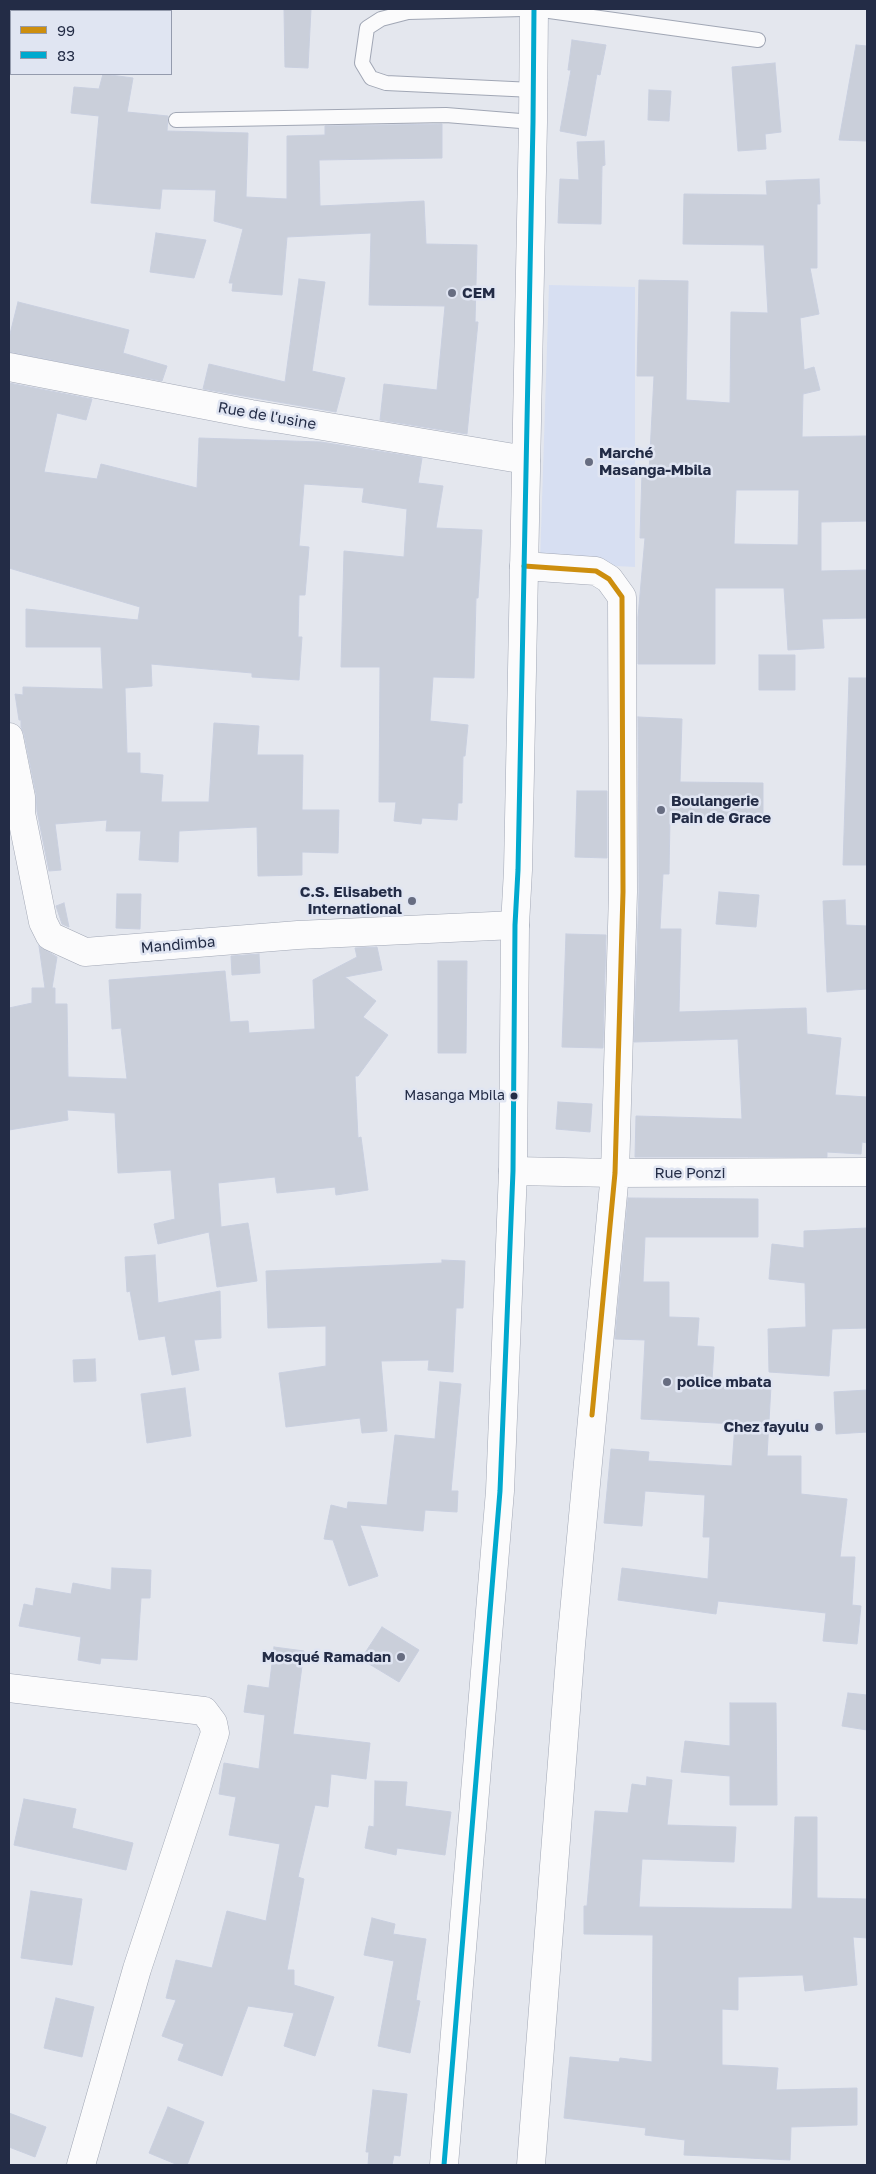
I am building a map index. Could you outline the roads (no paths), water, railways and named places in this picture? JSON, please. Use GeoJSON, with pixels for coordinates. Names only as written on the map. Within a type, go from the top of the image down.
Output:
{"type":"FeatureCollection","features":[{"type":"Feature","properties":{"kind":"main road"},"geometry":{"type":"LineString","coordinates":[[444,2165],[500,1491],[513,1171],[515,926],[518,870],[534,9]]}},
{"type":"Feature","properties":{"kind":"main road","name":"Rue de l'usine"},"geometry":{"type":"LineString","coordinates":[[9,367],[251,414],[526,460]]}},
{"type":"Feature","properties":{"kind":"main road"},"geometry":{"type":"LineString","coordinates":[[524,566],[596,571],[610,579],[622,597],[622,892],[615,1173],[571,1645],[531,2165]]}},
{"type":"Feature","properties":{"kind":"main road","name":"Mandimba"},"geometry":{"type":"LineString","coordinates":[[9,737],[21,797],[20,813],[43,922],[50,936],[85,952],[298,936],[515,926]]}},
{"type":"Feature","properties":{"kind":"main road","name":"Rue Ponzi"},"geometry":{"type":"LineString","coordinates":[[513,1171],[615,1173],[867,1172]]}},
{"type":"Feature","properties":{"kind":"main road"},"geometry":{"type":"LineString","coordinates":[[9,1688],[204,1711],[213,1723],[214,1733],[137,1969],[80,2165]]}},
{"type":"Feature","properties":{"kind":"lane"},"geometry":{"type":"LineString","coordinates":[[523,9],[408,12],[381,19],[367,28],[362,63],[371,78],[386,83],[533,90]]}},
{"type":"Feature","properties":{"kind":"lane"},"geometry":{"type":"LineString","coordinates":[[534,9],[758,40]]}},
{"type":"Feature","properties":{"kind":"lane"},"geometry":{"type":"LineString","coordinates":[[176,120],[446,115],[533,122]]}},
{"type":"Feature","properties":{"kind":"place","name":"CEM"},"geometry":{"type":"Point","coordinates":[452,293]}},
{"type":"Feature","properties":{"kind":"place","name":"Marché Masanga-Mbila"},"geometry":{"type":"Point","coordinates":[589,462]}},
{"type":"Feature","properties":{"kind":"place","name":"Boulangerie Pain de Grace"},"geometry":{"type":"Point","coordinates":[661,810]}},
{"type":"Feature","properties":{"kind":"place","name":"C.S. Elisabeth International"},"geometry":{"type":"Point","coordinates":[412,901]}},
{"type":"Feature","properties":{"kind":"place","name":"Masanga Mbila"},"geometry":{"type":"Point","coordinates":[514,1096]}},
{"type":"Feature","properties":{"kind":"place","name":"police mbata"},"geometry":{"type":"Point","coordinates":[667,1382]}},
{"type":"Feature","properties":{"kind":"place","name":"Chez fayulu"},"geometry":{"type":"Point","coordinates":[819,1427]}},
{"type":"Feature","properties":{"kind":"place","name":"Mosqué Ramadan"},"geometry":{"type":"Point","coordinates":[401,1657]}}]}
